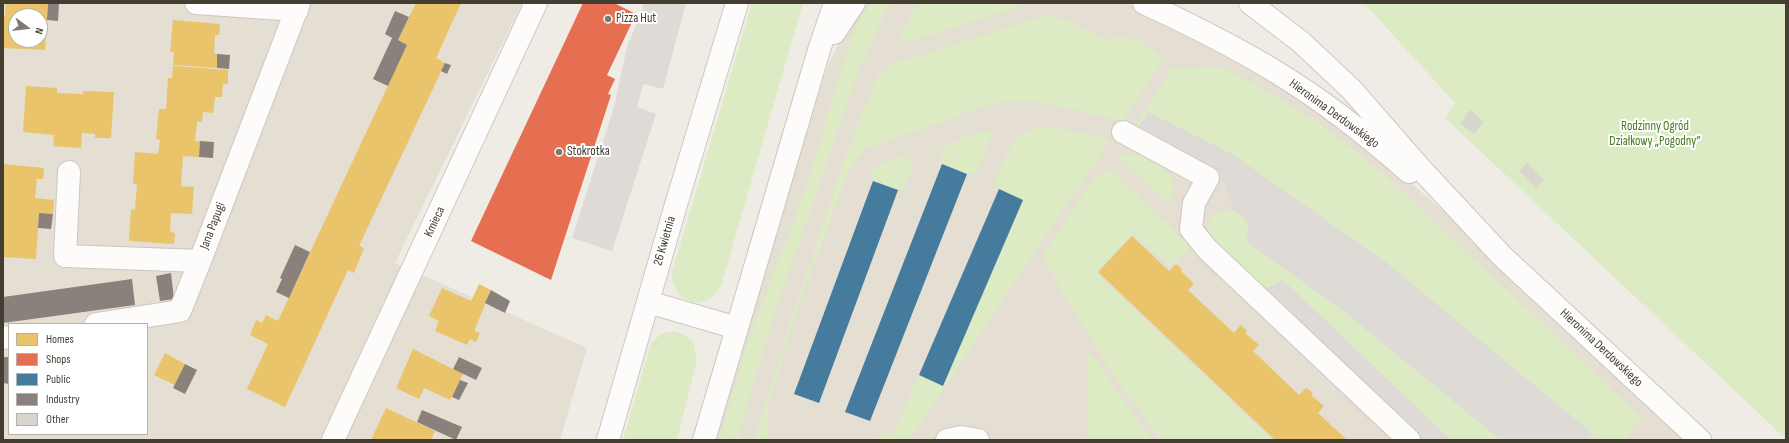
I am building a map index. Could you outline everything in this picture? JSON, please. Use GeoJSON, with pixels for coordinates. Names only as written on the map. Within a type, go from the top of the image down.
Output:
{"type":"FeatureCollection","features":[{"type":"Feature","properties":{"kind":"street","name":"Jana Papugi"},"geometry":{"type":"LineString","coordinates":[[69,172],[65,256],[200,261],[298,7],[196,3]]}},
{"type":"Feature","properties":{"kind":"street","name":"Kmieca"},"geometry":{"type":"LineString","coordinates":[[333,440],[536,3]]}},
{"type":"Feature","properties":{"kind":"street","name":"26 Kwietnia"},"geometry":{"type":"LineString","coordinates":[[724,43],[730,3]]}},
{"type":"Feature","properties":{"kind":"street","name":"26 Kwietnia"},"geometry":{"type":"LineString","coordinates":[[608,440],[737,3]]}},
{"type":"Feature","properties":{"kind":"street"},"geometry":{"type":"LineString","coordinates":[[704,440],[814,67],[835,3]]}},
{"type":"Feature","properties":{"kind":"street"},"geometry":{"type":"LineString","coordinates":[[814,67],[854,3]]}},
{"type":"Feature","properties":{"kind":"street","name":"Hieronima Derdowskiego"},"geometry":{"type":"LineString","coordinates":[[1144,3],[1232,47],[1319,100],[1356,126],[1502,256],[1698,439]]}},
{"type":"Feature","properties":{"kind":"street","name":"Hieronima Derdowskiego"},"geometry":{"type":"LineString","coordinates":[[1250,3],[1301,42],[1352,90],[1419,167],[1502,256]]}},
{"type":"Feature","properties":{"kind":"street"},"geometry":{"type":"LineString","coordinates":[[1123,132],[1208,178],[1194,203],[1191,229],[1207,250],[1409,440]]}},
{"type":"Feature","properties":{"kind":"street"},"geometry":{"type":"LineString","coordinates":[[102,323],[180,311],[200,261]]}},
{"type":"Feature","properties":{"kind":"street"},"geometry":{"type":"LineString","coordinates":[[648,302],[737,328]]}},
{"type":"Feature","properties":{"kind":"street"},"geometry":{"type":"LineString","coordinates":[[947,440],[961,436],[978,440]]}},
{"type":"Feature","properties":{"kind":"shaded area"},"geometry":{"type":"Polygon","coordinates":[[[3,3],[522,3],[395,263],[587,348],[560,440],[3,440],[3,3]]]}},
{"type":"Feature","properties":{"kind":"shaded area"},"geometry":{"type":"Polygon","coordinates":[[[643,3],[686,3],[663,89],[643,84],[637,107],[656,114],[612,251],[572,238],[614,107],[627,47],[643,8],[643,3]]]}},
{"type":"Feature","properties":{"kind":"shaded area"},"geometry":{"type":"Polygon","coordinates":[[[865,3],[1128,3],[1228,52],[1363,142],[1441,209],[1687,440],[713,440],[746,326],[828,65],[851,19],[865,3]]]}},
{"type":"Feature","properties":{"kind":"shaded area"},"geometry":{"type":"Polygon","coordinates":[[[1148,112],[1232,154],[1388,264],[1591,432],[1584,440],[1501,440],[1346,313],[1246,241],[1248,225],[1244,218],[1233,210],[1221,173],[1138,128],[1148,112]]]}},
{"type":"Feature","properties":{"kind":"shaded area"},"geometry":{"type":"Polygon","coordinates":[[[1283,280],[1451,440],[1421,440],[1258,285],[1269,287],[1283,280]]]}},
{"type":"Feature","properties":{"kind":"green space"},"geometry":{"type":"Polygon","coordinates":[[[752,3],[803,3],[721,286],[715,295],[707,300],[690,302],[677,292],[673,283],[672,272],[752,3]]]}},
{"type":"Feature","properties":{"kind":"green space"},"geometry":{"type":"Polygon","coordinates":[[[871,3],[890,3],[861,64],[774,316],[737,440],[719,440],[750,335],[806,187],[851,37],[862,14],[871,3]]]}},
{"type":"Feature","properties":{"kind":"green space"},"geometry":{"type":"Polygon","coordinates":[[[916,3],[1024,3],[1017,8],[906,42],[902,39],[901,33],[908,23],[916,3]]]}},
{"type":"Feature","properties":{"kind":"green space","name":"Rodzinny Ogród Działkowy „Pogodny”"},"geometry":{"type":"Polygon","coordinates":[[[1364,3],[1786,3],[1786,439],[1445,118],[1455,103],[1364,3]]]}},
{"type":"Feature","properties":{"kind":"green space"},"geometry":{"type":"Polygon","coordinates":[[[1044,16],[1060,18],[1105,38],[1132,38],[1152,49],[1163,61],[1123,121],[1034,101],[1013,101],[991,104],[866,149],[854,163],[845,180],[798,308],[768,406],[768,440],[754,440],[834,192],[862,110],[866,107],[878,75],[890,65],[1044,16]]]}},
{"type":"Feature","properties":{"kind":"green space"},"geometry":{"type":"Polygon","coordinates":[[[1220,67],[1250,81],[1319,123],[1380,171],[1642,417],[1624,440],[1600,440],[1388,264],[1232,154],[1149,112],[1138,128],[1135,126],[1172,68],[1220,67]]]}},
{"type":"Feature","properties":{"kind":"green space"},"geometry":{"type":"Polygon","coordinates":[[[1051,126],[1111,140],[909,440],[874,440],[875,438],[894,432],[919,375],[943,385],[1023,200],[999,189],[995,185],[998,174],[1009,150],[1019,138],[1032,129],[1051,126]]]}},
{"type":"Feature","properties":{"kind":"green space"},"geometry":{"type":"Polygon","coordinates":[[[985,130],[991,132],[991,135],[977,171],[973,174],[967,174],[939,162],[941,155],[950,144],[964,137],[985,130]]]}},
{"type":"Feature","properties":{"kind":"green space"},"geometry":{"type":"Polygon","coordinates":[[[1128,153],[1148,159],[1167,173],[1174,183],[1174,192],[1170,201],[1166,202],[1119,158],[1122,154],[1128,153]]]}},
{"type":"Feature","properties":{"kind":"green space"},"geometry":{"type":"Polygon","coordinates":[[[907,158],[913,161],[914,164],[904,188],[898,190],[873,181],[871,176],[879,166],[889,160],[907,158]]]}},
{"type":"Feature","properties":{"kind":"green space"},"geometry":{"type":"Polygon","coordinates":[[[1110,169],[1191,247],[1177,262],[1175,261],[1170,267],[1133,233],[1096,273],[1272,440],[1161,440],[1119,384],[1061,291],[1062,290],[1045,261],[1044,254],[1094,178],[1110,169]]]}},
{"type":"Feature","properties":{"kind":"green space"},"geometry":{"type":"Polygon","coordinates":[[[1225,210],[1240,213],[1347,313],[1501,440],[1451,440],[1282,280],[1269,288],[1257,285],[1218,247],[1208,234],[1211,218],[1225,210]]]}},
{"type":"Feature","properties":{"kind":"green space"},"geometry":{"type":"Polygon","coordinates":[[[675,331],[686,336],[693,342],[697,359],[677,440],[623,440],[651,343],[661,334],[675,331]]]}},
{"type":"Feature","properties":{"kind":"green space"},"geometry":{"type":"Polygon","coordinates":[[[1088,353],[1092,354],[1116,390],[1153,440],[1087,440],[1088,353]]]}},
{"type":"Feature","properties":{"kind":"building: Homes"},"geometry":{"type":"Polygon","coordinates":[[[6,3],[48,3],[48,8],[8,8],[8,48],[45,48],[45,50],[3,48],[3,16],[5,16],[6,3]]]}},
{"type":"Feature","properties":{"kind":"building: Homes"},"geometry":{"type":"Polygon","coordinates":[[[416,3],[461,3],[436,58],[445,63],[359,246],[364,248],[354,273],[348,270],[285,407],[247,389],[268,344],[250,335],[256,320],[262,323],[266,315],[278,321],[407,45],[398,40],[416,3]]]}},
{"type":"Feature","properties":{"kind":"building: Homes"},"geometry":{"type":"Polygon","coordinates":[[[173,20],[220,24],[219,35],[215,35],[214,53],[217,54],[217,68],[173,65],[174,52],[170,52],[173,20]]]}},
{"type":"Feature","properties":{"kind":"building: Homes"},"geometry":{"type":"Polygon","coordinates":[[[173,66],[228,70],[228,84],[223,84],[222,97],[215,97],[213,113],[203,112],[202,122],[197,122],[195,141],[200,141],[199,157],[183,156],[181,186],[194,187],[192,214],[171,213],[170,232],[175,233],[174,244],[129,241],[131,209],[135,210],[137,184],[133,184],[135,152],[158,154],[160,140],[156,139],[159,109],[166,109],[168,78],[172,78],[173,66]]]}},
{"type":"Feature","properties":{"kind":"building: Homes"},"geometry":{"type":"Polygon","coordinates":[[[26,86],[57,88],[57,93],[83,94],[83,91],[114,92],[111,138],[95,138],[95,134],[82,133],[81,148],[53,146],[54,135],[23,132],[26,86]]]}},
{"type":"Feature","properties":{"kind":"building: Homes"},"geometry":{"type":"Polygon","coordinates":[[[3,164],[44,168],[43,179],[37,179],[35,198],[54,200],[53,214],[39,213],[36,259],[3,257],[3,164]]]}},
{"type":"Feature","properties":{"kind":"building: Homes"},"geometry":{"type":"Polygon","coordinates":[[[1132,236],[1169,271],[1176,264],[1182,269],[1181,271],[1194,284],[1188,290],[1234,333],[1241,325],[1247,331],[1245,333],[1259,345],[1253,351],[1299,395],[1306,388],[1309,390],[1313,394],[1311,395],[1324,406],[1318,413],[1347,440],[1275,440],[1098,272],[1132,236]]]}},
{"type":"Feature","properties":{"kind":"building: Homes"},"geometry":{"type":"Polygon","coordinates":[[[479,284],[491,290],[474,331],[480,333],[476,342],[470,339],[467,345],[435,331],[439,321],[429,316],[442,288],[471,301],[479,284]]]}},
{"type":"Feature","properties":{"kind":"building: Homes"},"geometry":{"type":"Polygon","coordinates":[[[413,349],[463,374],[450,400],[424,388],[419,399],[396,388],[413,349]]]}},
{"type":"Feature","properties":{"kind":"building: Homes"},"geometry":{"type":"Polygon","coordinates":[[[165,353],[185,364],[175,385],[154,375],[165,353]]]}},
{"type":"Feature","properties":{"kind":"building: Homes"},"geometry":{"type":"Polygon","coordinates":[[[386,408],[435,431],[431,440],[371,440],[386,408]]]}},
{"type":"Feature","properties":{"kind":"building: Shops"},"geometry":{"type":"Polygon","coordinates":[[[583,3],[614,3],[636,14],[607,75],[615,79],[608,94],[611,95],[551,280],[471,241],[583,3]]]}},
{"type":"Feature","properties":{"kind":"building: Public"},"geometry":{"type":"Polygon","coordinates":[[[942,164],[967,174],[870,421],[845,412],[942,164]]]}},
{"type":"Feature","properties":{"kind":"building: Public"},"geometry":{"type":"Polygon","coordinates":[[[873,181],[898,190],[819,403],[794,394],[873,181]]]}},
{"type":"Feature","properties":{"kind":"building: Public"},"geometry":{"type":"Polygon","coordinates":[[[999,189],[1023,200],[943,386],[919,375],[999,189]]]}},
{"type":"Feature","properties":{"kind":"building: Industry"},"geometry":{"type":"Polygon","coordinates":[[[48,3],[59,3],[58,21],[48,20],[48,3]]]}},
{"type":"Feature","properties":{"kind":"building: Industry"},"geometry":{"type":"Polygon","coordinates":[[[395,11],[409,17],[398,40],[407,45],[388,86],[373,79],[392,38],[385,34],[395,11]]]}},
{"type":"Feature","properties":{"kind":"building: Industry"},"geometry":{"type":"Polygon","coordinates":[[[217,54],[230,55],[229,69],[217,68],[217,54]]]}},
{"type":"Feature","properties":{"kind":"building: Industry"},"geometry":{"type":"Polygon","coordinates":[[[445,63],[451,65],[447,74],[441,71],[445,63]]]}},
{"type":"Feature","properties":{"kind":"building: Industry"},"geometry":{"type":"Polygon","coordinates":[[[200,141],[214,142],[213,158],[199,157],[200,141]]]}},
{"type":"Feature","properties":{"kind":"building: Industry"},"geometry":{"type":"Polygon","coordinates":[[[39,213],[53,214],[51,229],[38,228],[39,213]]]}},
{"type":"Feature","properties":{"kind":"building: Industry"},"geometry":{"type":"Polygon","coordinates":[[[295,245],[310,252],[289,298],[276,292],[282,279],[280,278],[295,245]]]}},
{"type":"Feature","properties":{"kind":"building: Industry"},"geometry":{"type":"Polygon","coordinates":[[[171,273],[174,299],[160,301],[156,276],[171,273]]]}},
{"type":"Feature","properties":{"kind":"building: Industry"},"geometry":{"type":"Polygon","coordinates":[[[132,279],[135,305],[3,323],[3,297],[132,279]]]}},
{"type":"Feature","properties":{"kind":"building: Industry"},"geometry":{"type":"Polygon","coordinates":[[[491,290],[510,301],[505,313],[485,303],[491,290]]]}},
{"type":"Feature","properties":{"kind":"building: Industry"},"geometry":{"type":"Polygon","coordinates":[[[3,357],[8,357],[8,384],[3,383],[3,357]]]}},
{"type":"Feature","properties":{"kind":"building: Industry"},"geometry":{"type":"Polygon","coordinates":[[[459,357],[482,368],[476,380],[453,369],[459,357]]]}},
{"type":"Feature","properties":{"kind":"building: Industry"},"geometry":{"type":"Polygon","coordinates":[[[185,364],[197,370],[185,394],[173,388],[185,364]]]}},
{"type":"Feature","properties":{"kind":"building: Industry"},"geometry":{"type":"Polygon","coordinates":[[[460,380],[468,383],[459,400],[452,397],[460,380]]]}},
{"type":"Feature","properties":{"kind":"building: Industry"},"geometry":{"type":"Polygon","coordinates":[[[422,410],[462,427],[456,440],[417,422],[422,410]]]}},
{"type":"Feature","properties":{"kind":"building: Other"},"geometry":{"type":"Polygon","coordinates":[[[1470,110],[1484,122],[1474,134],[1460,123],[1470,110]]]}},
{"type":"Feature","properties":{"kind":"building: Other"},"geometry":{"type":"Polygon","coordinates":[[[1527,163],[1544,180],[1536,188],[1519,171],[1527,163]]]}},
{"type":"Feature","properties":{"kind":"place","name":"Pizza Hut"},"geometry":{"type":"Point","coordinates":[608,19]}},
{"type":"Feature","properties":{"kind":"place","name":"Stokrotka"},"geometry":{"type":"Point","coordinates":[559,152]}}]}
